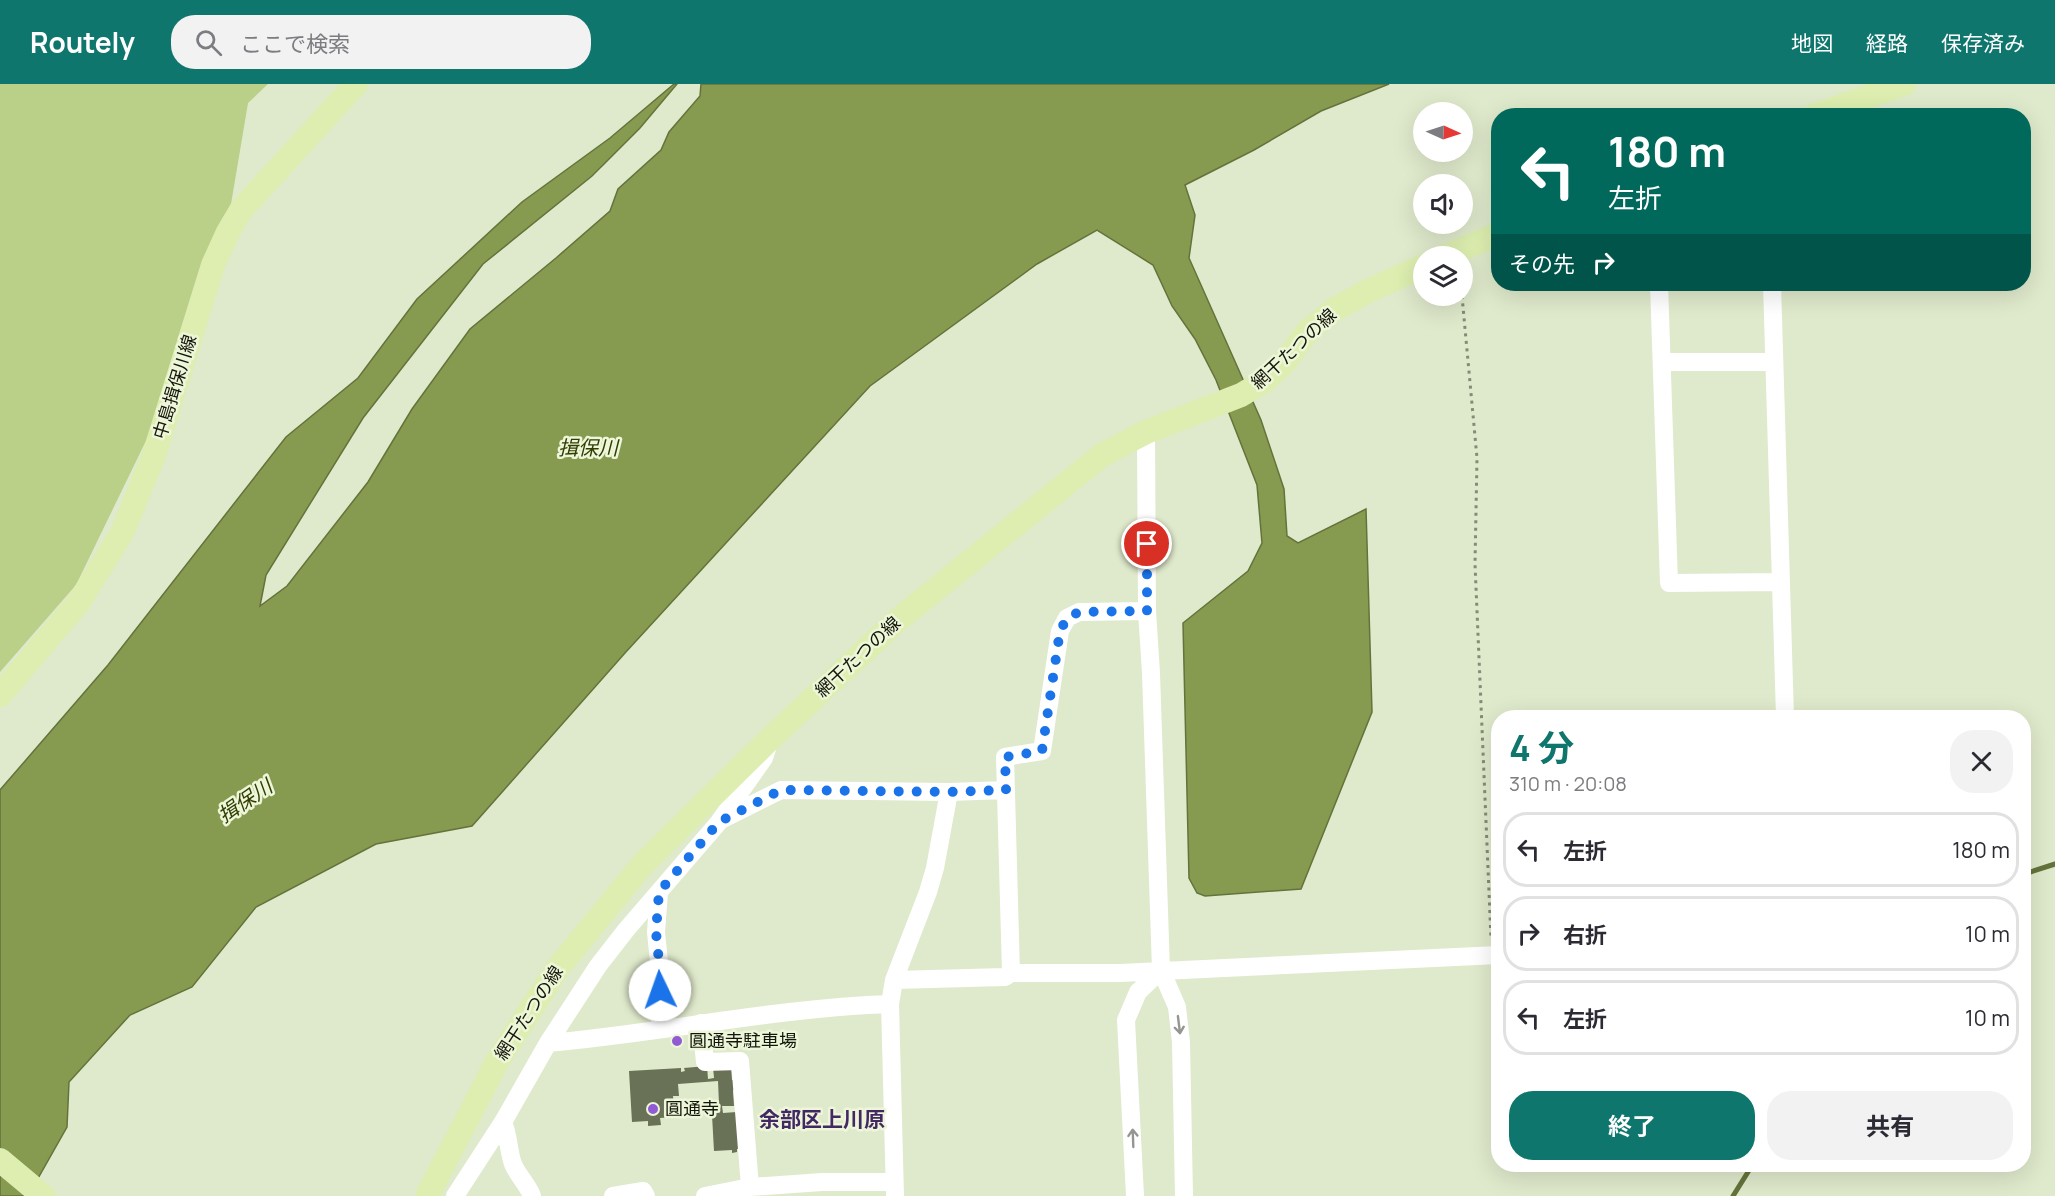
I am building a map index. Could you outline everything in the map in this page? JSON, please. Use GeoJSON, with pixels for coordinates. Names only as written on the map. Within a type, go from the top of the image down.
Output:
{"type":"FeatureCollection","features":[{"type":"Feature","properties":{"kind":"main road","name":"中島揖保川線"},"geometry":{"type":"LineString","coordinates":[[0,695],[79,602],[122,533],[154,455],[213,265],[228,232],[241,210],[356,84]]}},
{"type":"Feature","properties":{"kind":"main road"},"geometry":{"type":"LineString","coordinates":[[1836,108],[1904,84]]}},
{"type":"Feature","properties":{"kind":"main road"},"geometry":{"type":"LineString","coordinates":[[1469,246],[1491,237]]}},
{"type":"Feature","properties":{"kind":"main road","name":"網干たつの線"},"geometry":{"type":"LineString","coordinates":[[427,1196],[498,1060],[557,969],[643,864],[773,736],[899,619],[1102,455],[1146,432],[1241,395],[1263,382],[1283,364],[1308,331],[1335,309],[1413,271]]}},
{"type":"Feature","properties":{"kind":"main road"},"geometry":{"type":"LineString","coordinates":[[0,1160],[43,1196]]}},
{"type":"Feature","properties":{"kind":"street"},"geometry":{"type":"LineString","coordinates":[[1659,291],[1669,583],[1781,582]]}},
{"type":"Feature","properties":{"kind":"street"},"geometry":{"type":"LineString","coordinates":[[1772,291],[1785,710]]}},
{"type":"Feature","properties":{"kind":"street"},"geometry":{"type":"LineString","coordinates":[[1662,362],[1774,362]]}},
{"type":"Feature","properties":{"kind":"street"},"geometry":{"type":"LineString","coordinates":[[1146,432],[1147,611],[1161,970],[1177,1007],[1181,1042],[1184,1196]]}},
{"type":"Feature","properties":{"kind":"street"},"geometry":{"type":"LineString","coordinates":[[1011,973],[1005,757],[1042,751],[1060,631],[1067,618],[1079,612],[1147,611]]}},
{"type":"Feature","properties":{"kind":"street"},"geometry":{"type":"LineString","coordinates":[[454,1196],[503,1122],[548,1043],[598,966],[719,822],[764,758],[773,736]]}},
{"type":"Feature","properties":{"kind":"street"},"geometry":{"type":"LineString","coordinates":[[719,822],[781,790],[949,792],[1006,790]]}},
{"type":"Feature","properties":{"kind":"street"},"geometry":{"type":"LineString","coordinates":[[705,1196],[750,1187],[822,1182],[895,1189],[890,1004],[894,980],[931,884],[949,792]]}},
{"type":"Feature","properties":{"kind":"street"},"geometry":{"type":"LineString","coordinates":[[659,892],[656,932],[660,972],[660,1028]]}},
{"type":"Feature","properties":{"kind":"street"},"geometry":{"type":"LineString","coordinates":[[894,980],[1005,977],[1011,973],[1120,974],[1161,970],[1491,955]]}},
{"type":"Feature","properties":{"kind":"street"},"geometry":{"type":"LineString","coordinates":[[1135,1196],[1126,1020],[1138,992],[1161,970]]}},
{"type":"Feature","properties":{"kind":"street"},"geometry":{"type":"LineString","coordinates":[[548,1043],[848,1006],[890,1004]]}},
{"type":"Feature","properties":{"kind":"street"},"geometry":{"type":"LineString","coordinates":[[701,1023],[705,1062],[740,1061],[750,1187]]}},
{"type":"Feature","properties":{"kind":"street"},"geometry":{"type":"LineString","coordinates":[[503,1122],[508,1133],[512,1161],[520,1179],[532,1196]]}},
{"type":"Feature","properties":{"kind":"street"},"geometry":{"type":"LineString","coordinates":[[613,1196],[643,1191],[646,1196]]}},
{"type":"Feature","properties":{"kind":"path"},"geometry":{"type":"LineString","coordinates":[[1463,306],[1477,458],[1475,564],[1491,877]]}},
{"type":"Feature","properties":{"kind":"shaded area"},"geometry":{"type":"Polygon","coordinates":[[[0,84],[268,84],[248,103],[231,204],[157,418],[76,585],[0,672],[0,84]]]}},
{"type":"Feature","properties":{"kind":"water","name":"揖保川"},"geometry":{"type":"Polygon","coordinates":[[[674,84],[677,84],[640,128],[592,176],[483,264],[363,418],[266,575],[260,606],[287,586],[368,482],[412,409],[470,329],[610,211],[618,189],[661,150],[669,132],[700,96],[701,84],[1389,84],[1321,111],[1254,150],[1185,185],[1195,215],[1189,258],[1261,420],[1284,489],[1287,536],[1298,543],[1366,509],[1372,712],[1301,889],[1205,896],[1197,893],[1189,878],[1183,623],[1248,571],[1262,543],[1257,485],[1216,380],[1195,339],[1172,306],[1153,265],[1097,230],[1037,264],[870,386],[625,653],[472,826],[376,844],[256,907],[192,987],[130,1015],[69,1082],[67,1127],[28,1196],[0,1196],[0,790],[108,665],[286,437],[358,378],[417,299],[522,202],[610,138],[674,84]]]}},
{"type":"Feature","properties":{"kind":"building","name":"圓通寺"},"geometry":{"type":"Polygon","coordinates":[[[707,1066],[708,1079],[714,1078],[713,1067],[731,1066],[732,1080],[735,1080],[736,1090],[733,1090],[734,1106],[722,1106],[723,1113],[737,1112],[740,1149],[737,1149],[737,1152],[714,1151],[712,1115],[706,1115],[705,1105],[719,1104],[718,1081],[678,1084],[679,1096],[673,1096],[675,1117],[660,1118],[661,1125],[648,1126],[648,1121],[632,1122],[629,1071],[681,1068],[681,1072],[685,1071],[684,1068],[707,1066]]]}},
{"type":"Feature","properties":{"kind":"waterway"},"geometry":{"type":"LineString","coordinates":[[2031,872],[2055,864]]}},
{"type":"Feature","properties":{"kind":"waterway"},"geometry":{"type":"LineString","coordinates":[[1733,1196],[1748,1172]]}},
{"type":"Feature","properties":{"kind":"place","name":"圓通寺駐車場"},"geometry":{"type":"Point","coordinates":[677,1041]}},
{"type":"Feature","properties":{"kind":"place","name":"圓通寺"},"geometry":{"type":"Point","coordinates":[653,1109]}},
{"type":"Feature","properties":{"kind":"district","name":"余部区上川原"},"geometry":{"type":"Point","coordinates":[822,1120]}},
{"type":"Feature","properties":{"kind":"route"},"geometry":{"type":"LineString","coordinates":[[660,990],[656,932],[659,892],[719,822],[781,790],[949,792],[1006,790],[1005,757],[1042,751],[1060,631],[1067,618],[1079,612],[1147,611],[1147,544]]}}]}
